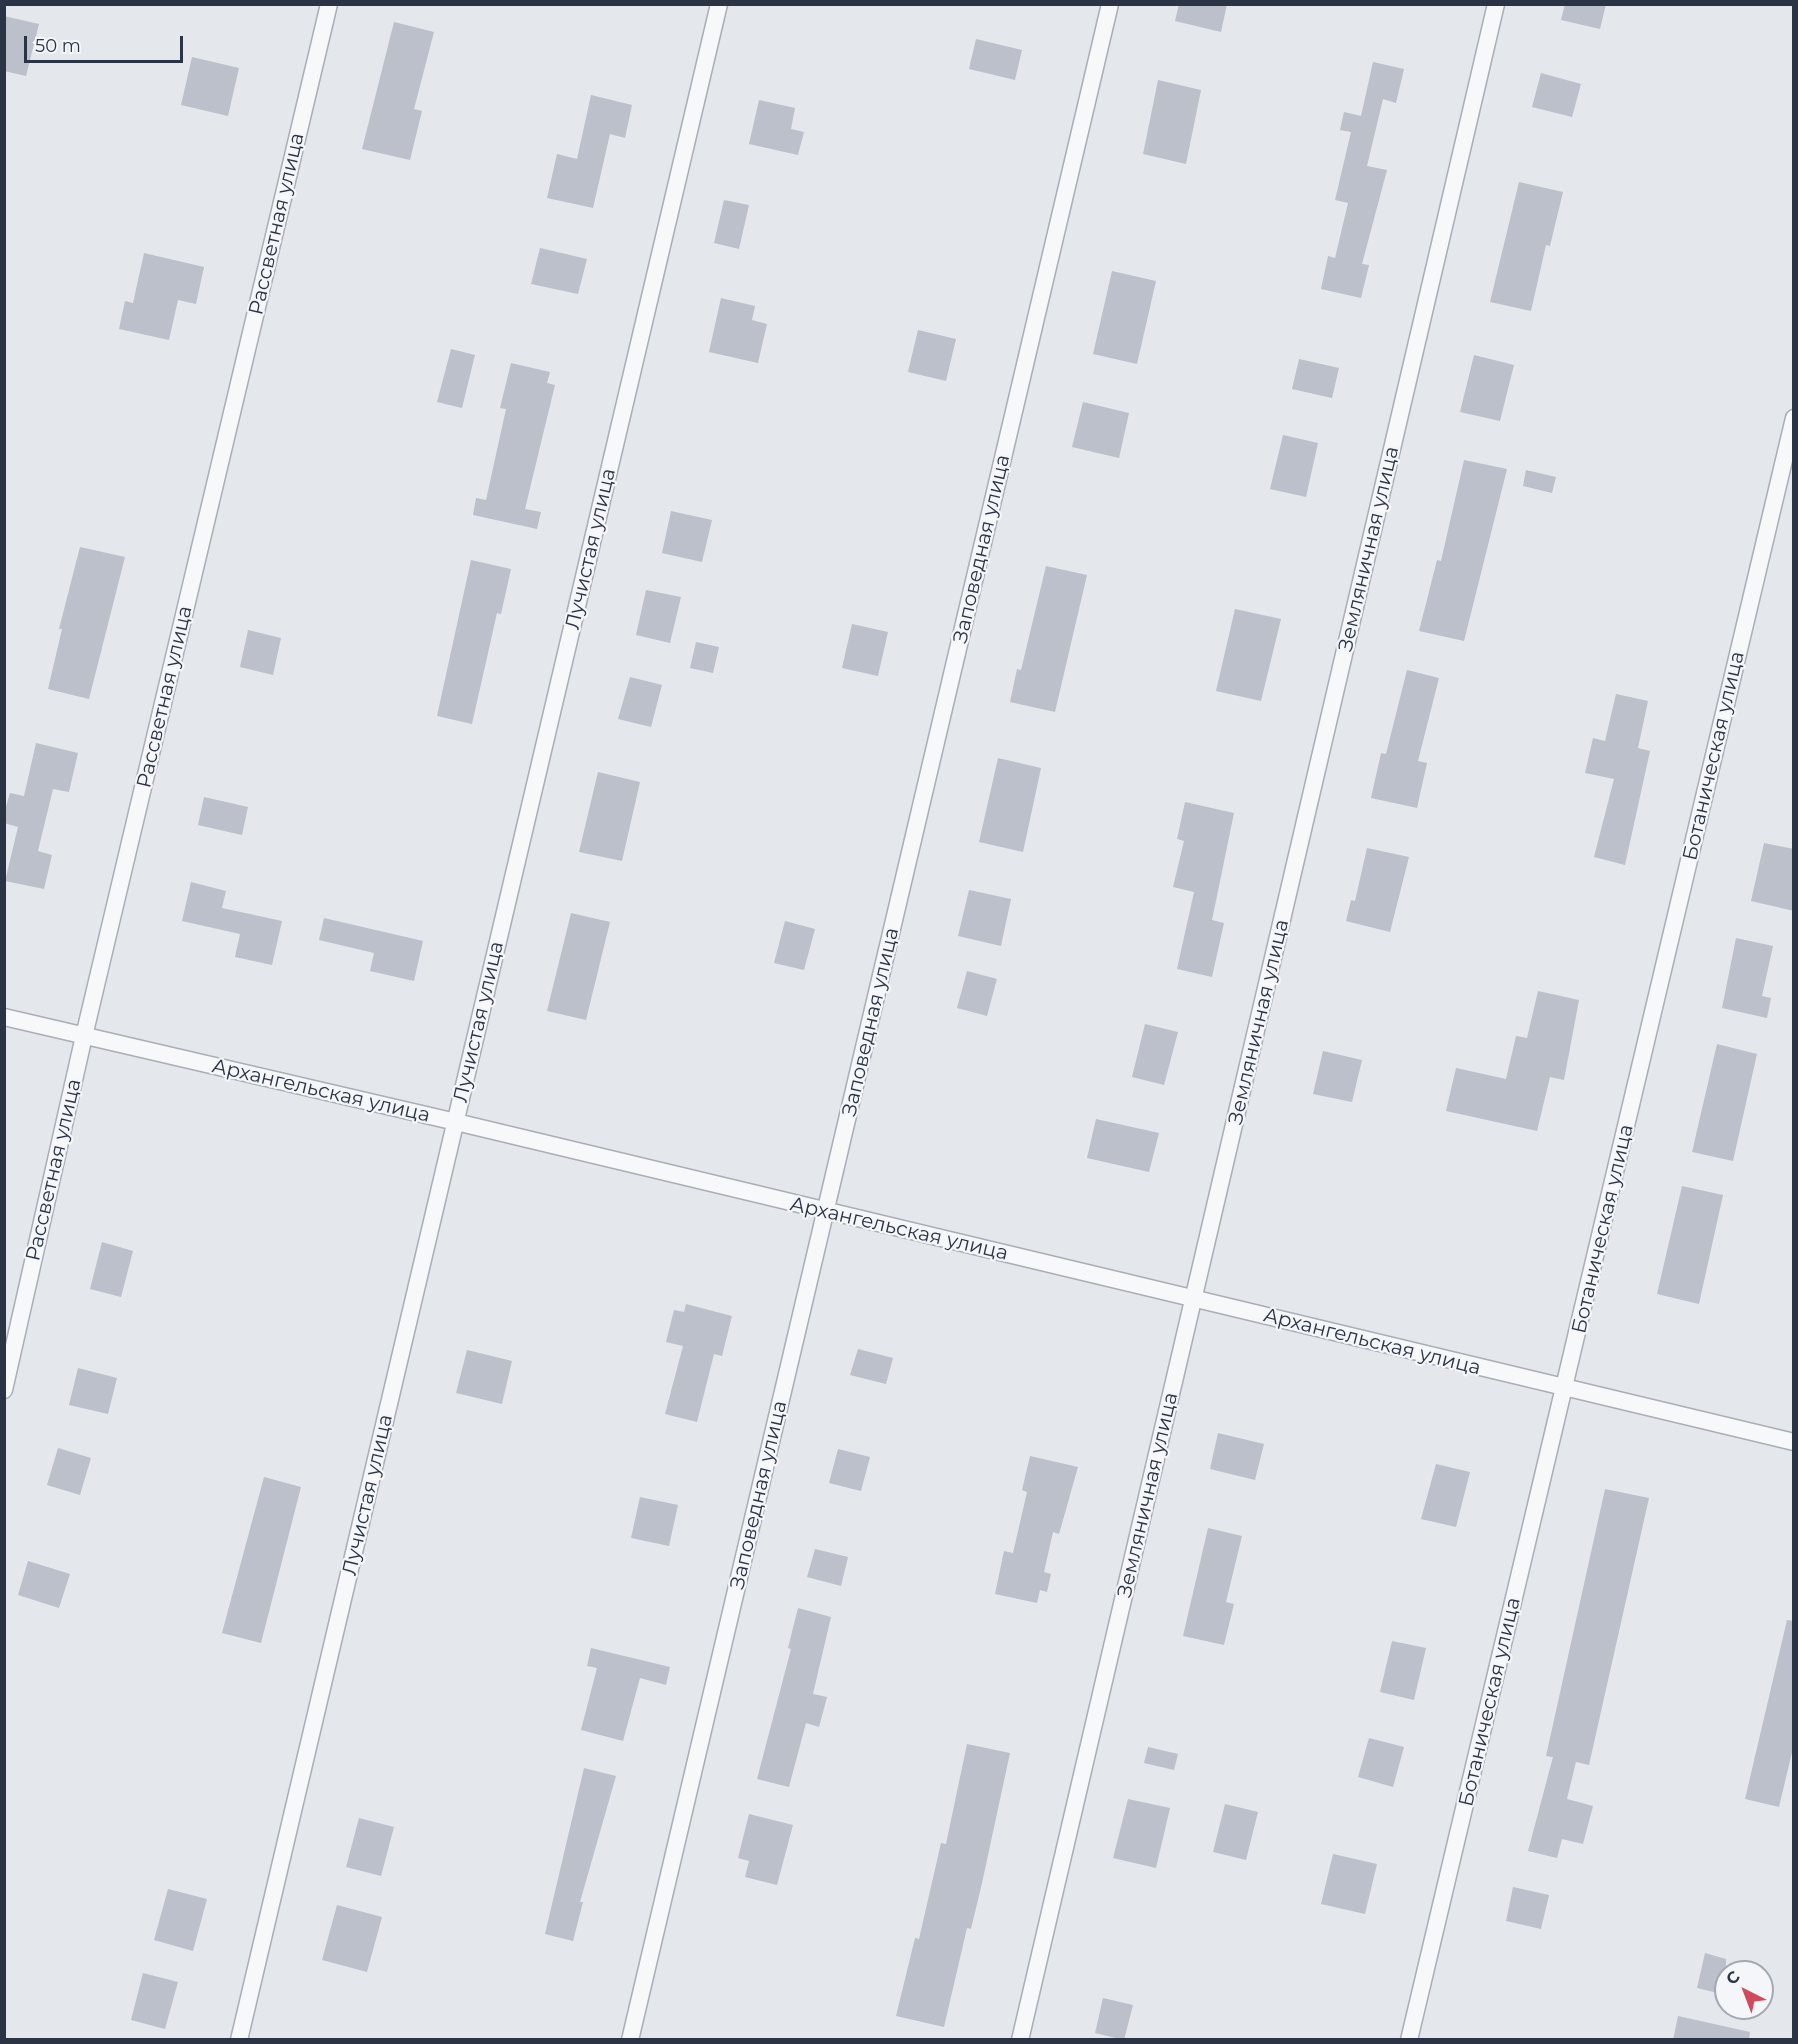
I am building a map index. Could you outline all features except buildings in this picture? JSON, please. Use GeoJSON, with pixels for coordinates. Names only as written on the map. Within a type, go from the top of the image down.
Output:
{"type":"FeatureCollection","features":[{"type":"Feature","properties":{"kind":"street","name":"Рассветная улица"},"geometry":{"type":"LineString","coordinates":[[4,1390],[84,1036],[329,4]]}},
{"type":"Feature","properties":{"kind":"street","name":"Лучистая улица"},"geometry":{"type":"LineString","coordinates":[[239,2040],[719,4]]}},
{"type":"Feature","properties":{"kind":"street","name":"Заповедная улица"},"geometry":{"type":"LineString","coordinates":[[630,2040],[1110,4]]}},
{"type":"Feature","properties":{"kind":"street","name":"Земляничная улица"},"geometry":{"type":"LineString","coordinates":[[1020,2040],[1496,4]]}},
{"type":"Feature","properties":{"kind":"street","name":"Ботаническая улица"},"geometry":{"type":"LineString","coordinates":[[1409,2040],[1794,418]]}},
{"type":"Feature","properties":{"kind":"street","name":"Архангельская улица"},"geometry":{"type":"LineString","coordinates":[[4,1017],[456,1122],[1794,1442]]}}]}
